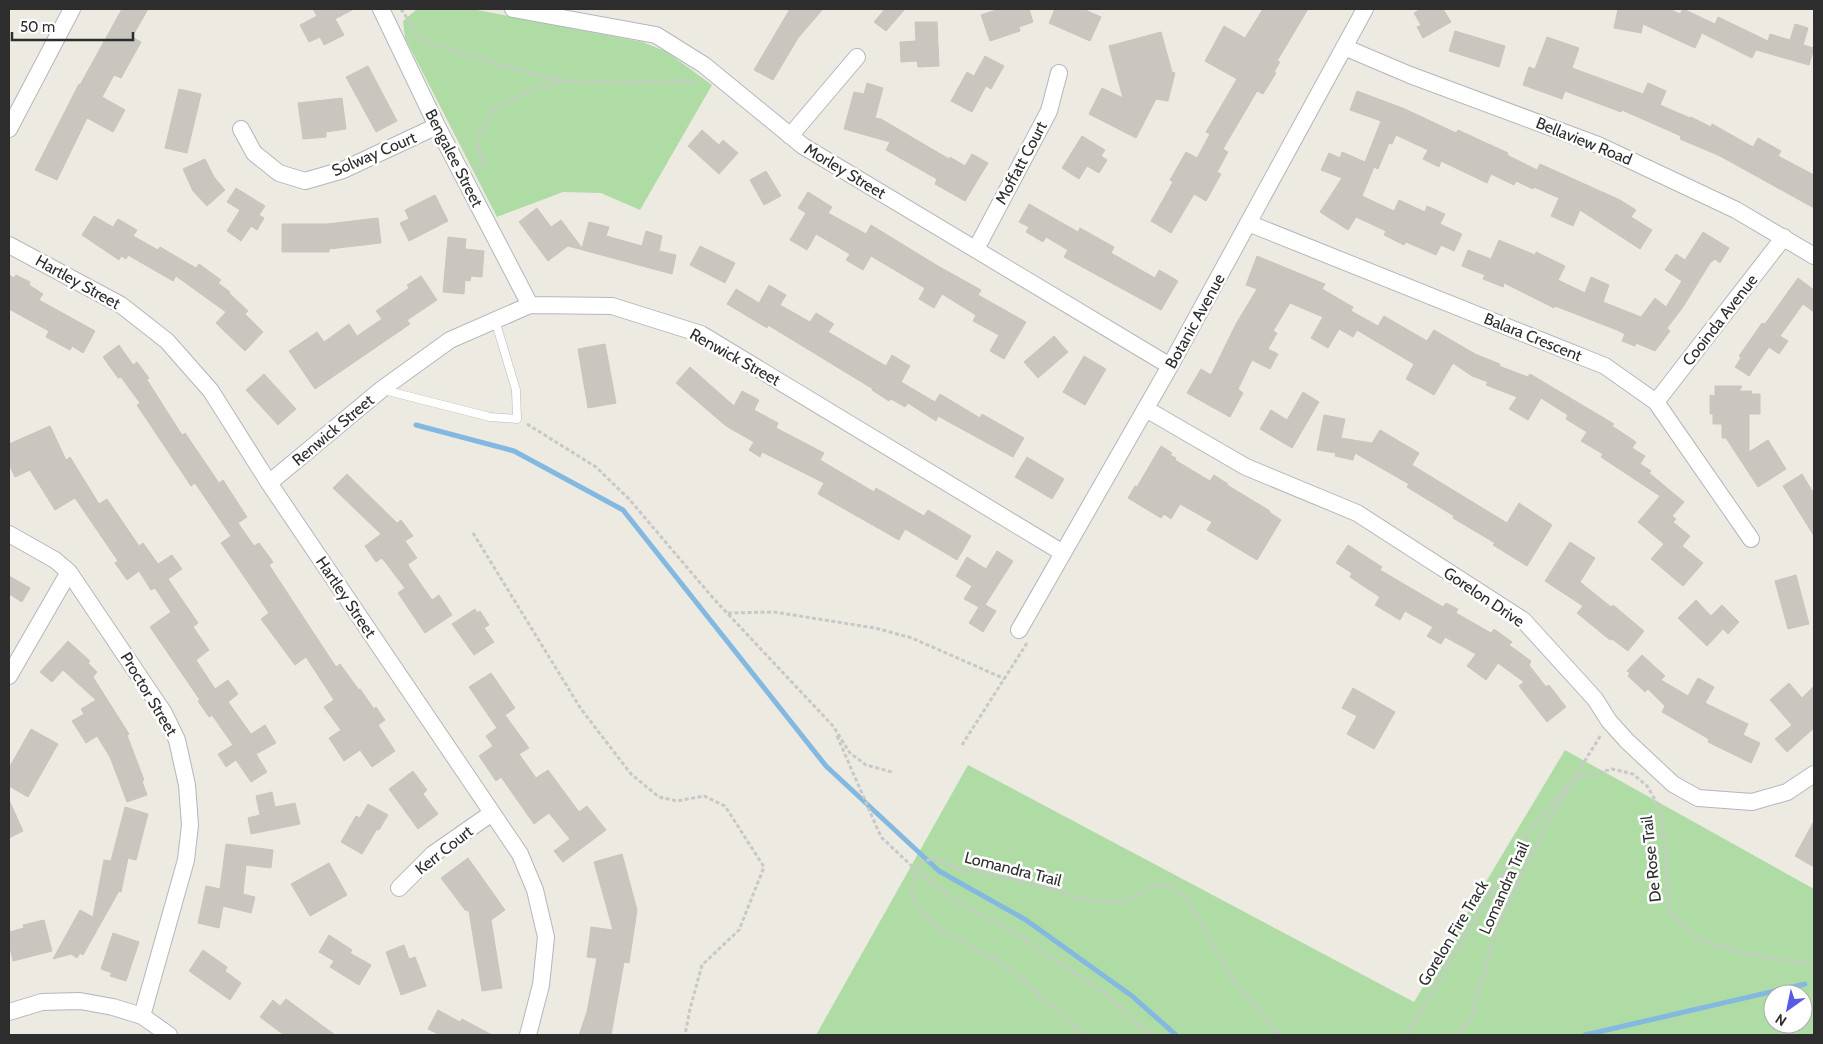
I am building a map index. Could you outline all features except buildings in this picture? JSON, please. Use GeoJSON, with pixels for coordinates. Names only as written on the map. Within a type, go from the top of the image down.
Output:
{"type":"FeatureCollection","features":[{"type":"Feature","properties":{"kind":"street"},"geometry":{"type":"LineString","coordinates":[[9,129],[72,9]]}},
{"type":"Feature","properties":{"kind":"street","name":"Bengalee Street"},"geometry":{"type":"LineString","coordinates":[[382,9],[437,126],[530,305]]}},
{"type":"Feature","properties":{"kind":"street","name":"Morley Street"},"geometry":{"type":"LineString","coordinates":[[513,9],[656,35],[726,81],[803,146],[1170,366]]}},
{"type":"Feature","properties":{"kind":"street","name":"Botanic Avenue"},"geometry":{"type":"LineString","coordinates":[[1019,630],[1170,366],[1365,9]]}},
{"type":"Feature","properties":{"kind":"street","name":"Bellaview Road"},"geometry":{"type":"LineString","coordinates":[[1344,47],[1410,75],[1598,145],[1736,210],[1814,256]]}},
{"type":"Feature","properties":{"kind":"street"},"geometry":{"type":"LineString","coordinates":[[790,136],[857,57]]}},
{"type":"Feature","properties":{"kind":"street","name":"Moffatt Court"},"geometry":{"type":"LineString","coordinates":[[976,249],[1049,112],[1059,73]]}},
{"type":"Feature","properties":{"kind":"street","name":"Solway Court"},"geometry":{"type":"LineString","coordinates":[[241,129],[254,153],[279,173],[305,181],[343,170],[437,126]]}},
{"type":"Feature","properties":{"kind":"street","name":"Balara Crescent"},"geometry":{"type":"LineString","coordinates":[[1248,223],[1605,366],[1656,402],[1751,540]]}},
{"type":"Feature","properties":{"kind":"street","name":"Cooinda Avenue"},"geometry":{"type":"LineString","coordinates":[[1656,402],[1784,237]]}},
{"type":"Feature","properties":{"kind":"street","name":"Hartley Street"},"geometry":{"type":"LineString","coordinates":[[9,245],[121,305],[167,341],[211,392],[520,854],[535,890],[546,937],[541,985],[528,1035]]}},
{"type":"Feature","properties":{"kind":"street","name":"Renwick Street"},"geometry":{"type":"LineString","coordinates":[[270,482],[382,389],[450,340],[530,305],[612,306],[701,334],[1063,553]]}},
{"type":"Feature","properties":{"kind":"street","name":"Gorelon Drive"},"geometry":{"type":"LineString","coordinates":[[1146,409],[1246,467],[1357,514],[1523,620],[1595,699],[1609,721],[1639,753],[1673,784],[1698,798],[1752,802],[1787,792],[1814,774]]}},
{"type":"Feature","properties":{"kind":"street","name":"Proctor Street"},"geometry":{"type":"LineString","coordinates":[[9,534],[55,560],[69,572],[164,713],[177,740],[187,785],[190,825],[186,860],[142,1016]]}},
{"type":"Feature","properties":{"kind":"street"},"geometry":{"type":"LineString","coordinates":[[9,676],[69,572]]}},
{"type":"Feature","properties":{"kind":"street","name":"Kerr Court"},"geometry":{"type":"LineString","coordinates":[[399,888],[433,854],[492,814]]}},
{"type":"Feature","properties":{"kind":"street"},"geometry":{"type":"LineString","coordinates":[[9,1012],[42,1002],[80,1001],[114,1006],[142,1016],[169,1035]]}},
{"type":"Feature","properties":{"kind":"lane"},"geometry":{"type":"LineString","coordinates":[[382,389],[490,416],[517,419],[516,390],[495,320]]}},
{"type":"Feature","properties":{"kind":"path"},"geometry":{"type":"LineString","coordinates":[[401,9],[422,41],[526,72],[564,81],[726,81]]}},
{"type":"Feature","properties":{"kind":"path"},"geometry":{"type":"LineString","coordinates":[[467,184],[482,164],[477,138],[494,110],[533,89],[564,81]]}},
{"type":"Feature","properties":{"kind":"path"},"geometry":{"type":"LineString","coordinates":[[517,419],[542,432],[596,467],[629,499],[712,598],[833,726],[850,753],[866,765],[892,772]]}},
{"type":"Feature","properties":{"kind":"path"},"geometry":{"type":"LineString","coordinates":[[473,533],[581,709],[631,774],[660,797],[677,801],[704,796],[725,806],[764,867],[739,930],[702,965],[685,1035]]}},
{"type":"Feature","properties":{"kind":"path"},"geometry":{"type":"LineString","coordinates":[[728,613],[774,612],[875,628],[912,638],[1005,679]]}},
{"type":"Feature","properties":{"kind":"path"},"geometry":{"type":"LineString","coordinates":[[962,745],[1027,642],[1019,630]]}},
{"type":"Feature","properties":{"kind":"path","name":"Gorelon Fire Track"},"geometry":{"type":"LineString","coordinates":[[1406,1035],[1528,832],[1574,779],[1609,721]]}},
{"type":"Feature","properties":{"kind":"path"},"geometry":{"type":"LineString","coordinates":[[833,726],[881,837],[916,870],[948,896],[1012,932],[1103,992],[1151,1035]]}},
{"type":"Feature","properties":{"kind":"path","name":"De Rose Trail"},"geometry":{"type":"LineString","coordinates":[[1574,779],[1612,769],[1632,774],[1647,786],[1657,803],[1662,824],[1669,912],[1681,924],[1704,940],[1758,957],[1814,964]]}},
{"type":"Feature","properties":{"kind":"path","name":"Lomandra Trail"},"geometry":{"type":"LineString","coordinates":[[1453,1035],[1463,1028],[1471,1017],[1497,927],[1550,818],[1574,779]]}},
{"type":"Feature","properties":{"kind":"path","name":"Lomandra Trail"},"geometry":{"type":"LineString","coordinates":[[1084,1035],[1027,983],[1003,964],[941,930],[923,914],[911,894],[916,870],[921,861],[936,860],[959,869],[1020,880],[1076,897],[1108,903],[1127,900],[1157,885],[1173,885],[1191,905],[1232,978],[1280,1035]]}},
{"type":"Feature","properties":{"kind":"green space"},"geometry":{"type":"Polygon","coordinates":[[[417,9],[477,10],[643,42],[667,52],[712,85],[640,210],[601,193],[563,192],[497,217],[405,38],[403,21],[417,9]]]}},
{"type":"Feature","properties":{"kind":"green space"},"geometry":{"type":"Polygon","coordinates":[[[1565,750],[1814,889],[1814,1035],[816,1035],[968,765],[1414,1002],[1565,750]]]}},
{"type":"Feature","properties":{"kind":"waterway"},"geometry":{"type":"LineString","coordinates":[[416,425],[514,451],[623,510],[826,766],[939,871],[1026,920],[1132,996],[1176,1035]]}},
{"type":"Feature","properties":{"kind":"waterway"},"geometry":{"type":"LineString","coordinates":[[1585,1035],[1763,994]]}}]}
